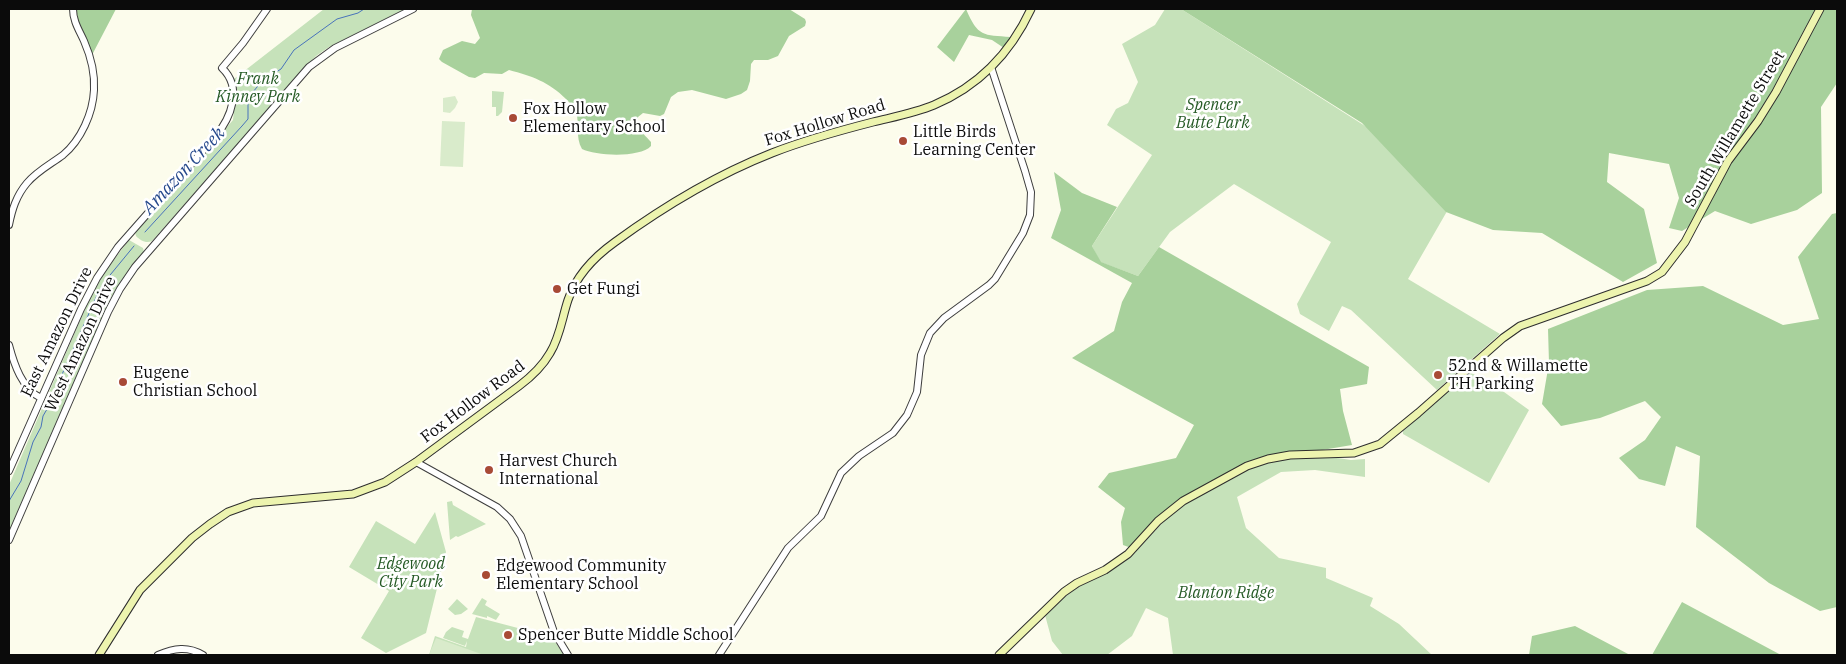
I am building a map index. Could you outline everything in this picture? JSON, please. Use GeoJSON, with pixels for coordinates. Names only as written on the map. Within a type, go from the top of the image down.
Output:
{"type":"FeatureCollection","features":[{"type":"Feature","properties":{"kind":"main road","name":"Fox Hollow Road"},"geometry":{"type":"LineString","coordinates":[[100,655],[132,600],[153,575],[192,538],[228,512],[261,502],[353,494],[385,482],[416,462],[520,386],[534,373],[551,352],[559,332],[568,299],[578,278],[594,259],[614,242],[704,184],[748,163],[818,137],[926,108],[955,94],[991,67],[1012,44],[1031,9]]}},
{"type":"Feature","properties":{"kind":"main road","name":"South Willamette Street"},"geometry":{"type":"LineString","coordinates":[[999,655],[1064,592],[1077,583],[1105,570],[1128,554],[1158,521],[1183,501],[1248,466],[1268,459],[1290,456],[1347,454],[1373,447],[1392,435],[1503,338],[1520,326],[1647,281],[1662,272],[1685,242],[1735,150],[1767,107],[1820,9]]}},
{"type":"Feature","properties":{"kind":"street"},"geometry":{"type":"LineString","coordinates":[[9,225],[15,203],[22,190],[39,171],[72,146],[91,108],[94,84],[91,61],[75,24],[73,9]]}},
{"type":"Feature","properties":{"kind":"street","name":"East Amazon Drive"},"geometry":{"type":"LineString","coordinates":[[9,471],[89,292],[107,262],[226,122],[233,91],[229,75],[222,68],[268,9]]}},
{"type":"Feature","properties":{"kind":"street","name":"West Amazon Drive"},"geometry":{"type":"LineString","coordinates":[[9,540],[108,312],[134,267],[309,67],[335,48],[414,9]]}},
{"type":"Feature","properties":{"kind":"street"},"geometry":{"type":"LineString","coordinates":[[719,655],[788,548],[821,516],[842,474],[859,456],[893,433],[907,415],[917,392],[921,355],[930,333],[944,318],[995,279],[1023,233],[1030,215],[1031,192],[1026,171],[991,67]]}},
{"type":"Feature","properties":{"kind":"street"},"geometry":{"type":"LineString","coordinates":[[9,345],[11,362],[29,391],[41,398]]}},
{"type":"Feature","properties":{"kind":"street"},"geometry":{"type":"LineString","coordinates":[[416,462],[497,507],[510,519],[521,536],[554,632],[568,655]]}},
{"type":"Feature","properties":{"kind":"street"},"geometry":{"type":"LineString","coordinates":[[158,655],[183,648],[203,655]]}},
{"type":"Feature","properties":{"kind":"green space"},"geometry":{"type":"Polygon","coordinates":[[[76,9],[116,9],[92,55],[79,23],[76,9]]]}},
{"type":"Feature","properties":{"kind":"green space","name":"Frank Kinney Park"},"geometry":{"type":"Polygon","coordinates":[[[324,9],[406,9],[329,47],[316,56],[152,241],[145,242],[136,236],[135,232],[233,120],[236,93],[234,79],[324,9]]]}},
{"type":"Feature","properties":{"kind":"green space"},"geometry":{"type":"Polygon","coordinates":[[[472,9],[789,9],[805,19],[806,22],[805,26],[789,36],[778,56],[768,60],[754,60],[751,64],[750,81],[747,90],[726,99],[692,90],[678,92],[671,97],[664,114],[660,116],[643,113],[638,117],[639,128],[651,142],[651,146],[638,153],[618,155],[582,149],[575,110],[560,93],[547,84],[533,77],[509,70],[502,74],[484,73],[475,78],[469,77],[439,59],[443,50],[462,41],[475,44],[480,38],[471,15],[472,9]]]}},
{"type":"Feature","properties":{"kind":"green space"},"geometry":{"type":"Polygon","coordinates":[[[966,9],[974,25],[982,33],[1011,37],[1004,48],[992,40],[969,35],[954,62],[937,47],[966,9]]]}},
{"type":"Feature","properties":{"kind":"green space","name":"Spencer Butte Park"},"geometry":{"type":"Polygon","coordinates":[[[1165,9],[1181,9],[1461,187],[1408,279],[1500,334],[1437,390],[1351,310],[1342,306],[1329,331],[1300,314],[1297,304],[1331,242],[1234,184],[1170,232],[1138,276],[1100,262],[1092,246],[1152,155],[1107,125],[1116,109],[1128,103],[1138,82],[1122,44],[1155,25],[1165,9]]]}},
{"type":"Feature","properties":{"kind":"green space"},"geometry":{"type":"Polygon","coordinates":[[[1181,9],[1837,9],[1837,83],[1821,107],[1822,193],[1797,210],[1751,224],[1715,211],[1682,231],[1669,228],[1679,198],[1669,164],[1609,153],[1607,182],[1644,209],[1657,263],[1623,282],[1542,233],[1493,230],[1446,212],[1362,123],[1181,9]]]}},
{"type":"Feature","properties":{"kind":"green space"},"geometry":{"type":"Polygon","coordinates":[[[492,91],[504,92],[502,112],[498,116],[496,116],[496,107],[492,107],[492,91]]]}},
{"type":"Feature","properties":{"kind":"green space"},"geometry":{"type":"Polygon","coordinates":[[[455,96],[458,102],[455,108],[450,113],[443,112],[443,98],[455,96]]]}},
{"type":"Feature","properties":{"kind":"green space"},"geometry":{"type":"Polygon","coordinates":[[[442,121],[465,122],[463,167],[440,166],[442,121]]]}},
{"type":"Feature","properties":{"kind":"green space"},"geometry":{"type":"Polygon","coordinates":[[[1054,172],[1082,193],[1117,207],[1092,246],[1101,262],[1138,276],[1159,247],[1369,367],[1367,384],[1340,389],[1343,411],[1352,445],[1258,462],[1183,501],[1134,549],[1123,545],[1121,522],[1125,508],[1098,487],[1109,473],[1176,458],[1194,425],[1072,358],[1114,331],[1122,302],[1132,283],[1051,238],[1061,210],[1054,172]]]}},
{"type":"Feature","properties":{"kind":"green space"},"geometry":{"type":"Polygon","coordinates":[[[1837,213],[1837,607],[1820,611],[1769,583],[1696,527],[1700,456],[1676,446],[1665,486],[1639,479],[1619,458],[1645,440],[1661,417],[1645,401],[1600,418],[1561,426],[1542,404],[1549,363],[1548,329],[1647,290],[1703,286],[1783,325],[1819,319],[1798,257],[1832,214],[1837,213]]]}},
{"type":"Feature","properties":{"kind":"green space"},"geometry":{"type":"Polygon","coordinates":[[[129,240],[143,248],[144,252],[121,281],[110,299],[9,531],[9,485],[88,302],[103,274],[129,240]]]}},
{"type":"Feature","properties":{"kind":"green space"},"geometry":{"type":"Polygon","coordinates":[[[1470,372],[1504,392],[1529,410],[1489,483],[1403,434],[1403,431],[1470,372]]]}},
{"type":"Feature","properties":{"kind":"green space","name":"Blanton Ridge"},"geometry":{"type":"Polygon","coordinates":[[[1331,457],[1351,460],[1365,459],[1365,477],[1315,470],[1281,472],[1237,497],[1246,528],[1279,558],[1326,568],[1326,578],[1373,598],[1370,606],[1399,624],[1432,655],[1173,655],[1168,618],[1146,608],[1132,636],[1107,655],[1063,655],[1052,641],[1045,615],[1074,589],[1106,573],[1129,558],[1170,515],[1196,497],[1248,469],[1266,462],[1283,459],[1331,457]]]}},
{"type":"Feature","properties":{"kind":"green space"},"geometry":{"type":"Polygon","coordinates":[[[452,501],[453,505],[486,524],[450,540],[447,502],[452,501]]]}},
{"type":"Feature","properties":{"kind":"green space","name":"Edgewood City Park"},"geometry":{"type":"Polygon","coordinates":[[[435,512],[446,552],[426,633],[386,653],[361,638],[389,591],[349,567],[376,521],[415,544],[435,512]]]}},
{"type":"Feature","properties":{"kind":"green space"},"geometry":{"type":"Polygon","coordinates":[[[482,598],[487,601],[485,605],[500,614],[496,620],[487,616],[487,618],[472,614],[482,598]]]}},
{"type":"Feature","properties":{"kind":"green space"},"geometry":{"type":"Polygon","coordinates":[[[457,599],[468,609],[461,614],[455,615],[448,609],[457,599]]]}},
{"type":"Feature","properties":{"kind":"green space"},"geometry":{"type":"Polygon","coordinates":[[[1682,602],[1781,655],[1652,655],[1682,602]]]}},
{"type":"Feature","properties":{"kind":"green space","name":"Spencer Butte Middle School"},"geometry":{"type":"Polygon","coordinates":[[[476,617],[552,637],[564,655],[429,655],[435,636],[466,647],[467,641],[465,646],[443,638],[452,627],[464,631],[462,637],[468,639],[476,617]]]}},
{"type":"Feature","properties":{"kind":"green space"},"geometry":{"type":"Polygon","coordinates":[[[1575,626],[1630,655],[1529,655],[1532,636],[1575,626]]]}},
{"type":"Feature","properties":{"kind":"green space"},"geometry":{"type":"Polygon","coordinates":[[[436,638],[484,655],[429,655],[436,638]]]}},
{"type":"Feature","properties":{"kind":"waterway","name":"Amazon Creek"},"geometry":{"type":"LineString","coordinates":[[145,232],[248,119],[248,98],[262,81],[281,69],[294,50],[337,19],[358,13],[364,9]]}},
{"type":"Feature","properties":{"kind":"waterway","name":"Amazon Creek"},"geometry":{"type":"LineString","coordinates":[[9,501],[21,481],[33,442],[41,427],[43,416],[54,397],[98,293],[106,280],[134,246]]}},
{"type":"Feature","properties":{"kind":"place","name":"Fox Hollow Elementary School"},"geometry":{"type":"Point","coordinates":[513,118]}},
{"type":"Feature","properties":{"kind":"place","name":"Little Birds Learning Center"},"geometry":{"type":"Point","coordinates":[903,141]}},
{"type":"Feature","properties":{"kind":"place","name":"Get Fungi"},"geometry":{"type":"Point","coordinates":[557,289]}},
{"type":"Feature","properties":{"kind":"place","name":"52nd & Willamette TH Parking"},"geometry":{"type":"Point","coordinates":[1438,375]}},
{"type":"Feature","properties":{"kind":"place","name":"Eugene Christian School"},"geometry":{"type":"Point","coordinates":[123,382]}},
{"type":"Feature","properties":{"kind":"place","name":"Harvest Church International"},"geometry":{"type":"Point","coordinates":[489,470]}},
{"type":"Feature","properties":{"kind":"place","name":"Edgewood Community Elementary School"},"geometry":{"type":"Point","coordinates":[486,575]}},
{"type":"Feature","properties":{"kind":"place","name":"Spencer Butte Middle School"},"geometry":{"type":"Point","coordinates":[508,635]}}]}
